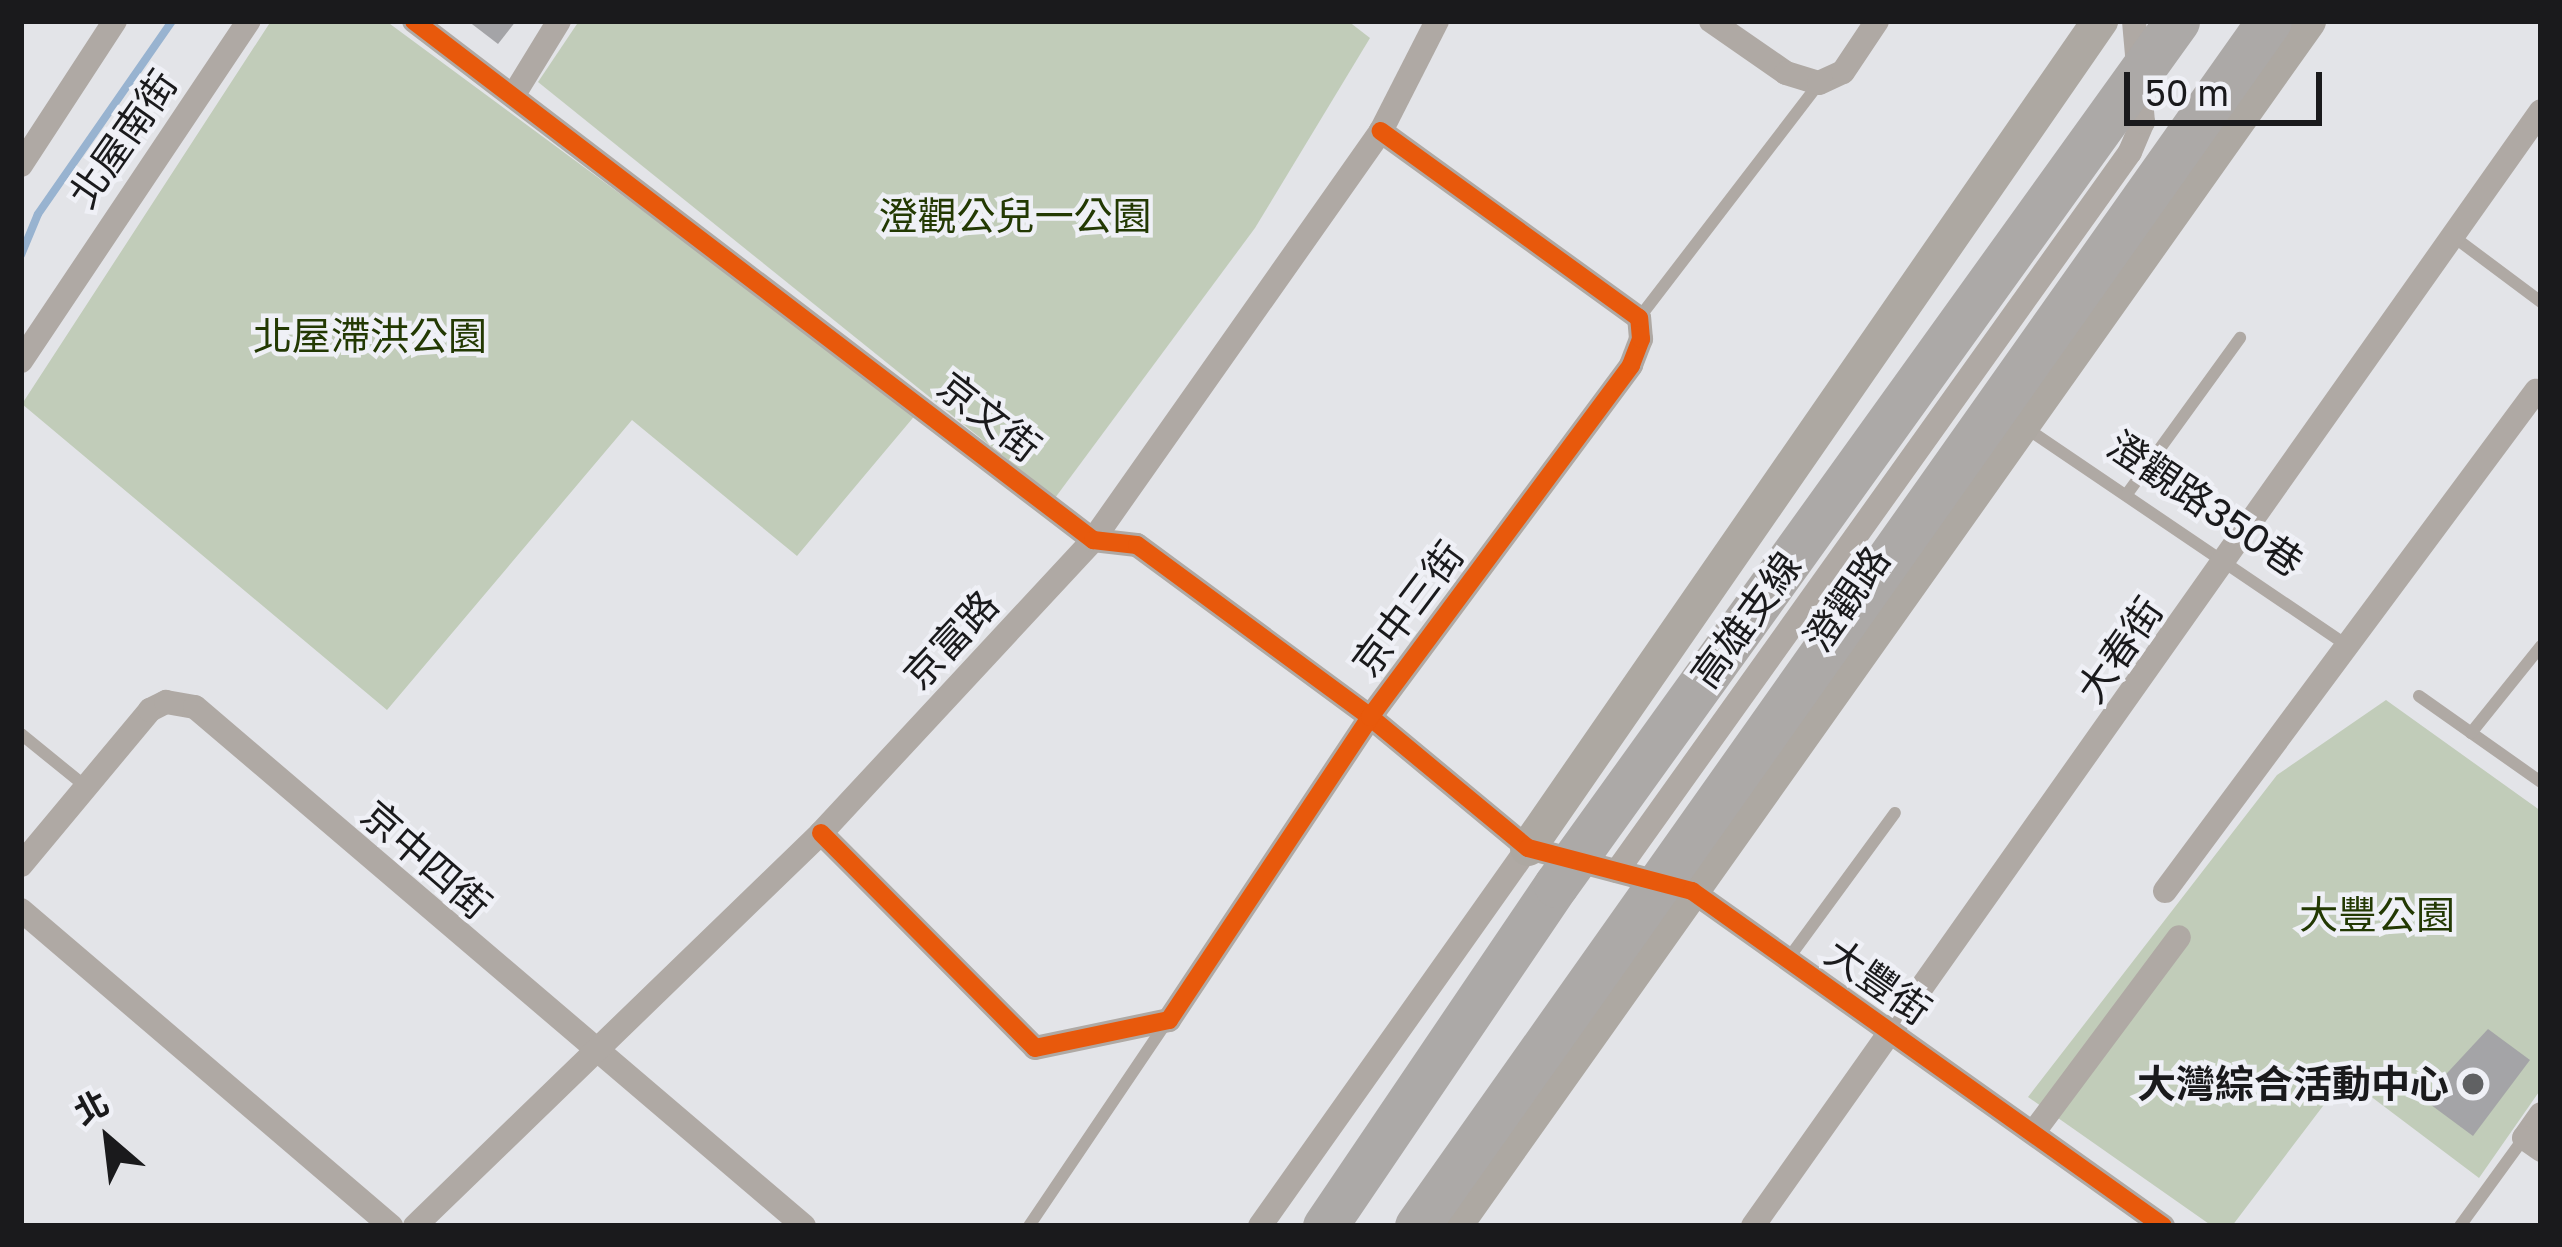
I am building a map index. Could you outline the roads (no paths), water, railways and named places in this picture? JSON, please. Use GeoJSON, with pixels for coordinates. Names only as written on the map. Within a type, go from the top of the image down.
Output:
{"type":"FeatureCollection","features":[{"type":"Feature","properties":{"kind":"highway","name":"高雄支線"},"geometry":{"type":"LineString","coordinates":[[1324,1226],[1556,885],[2177,21]]}},
{"type":"Feature","properties":{"kind":"highway","name":"高雄支線"},"geometry":{"type":"LineString","coordinates":[[1417,1226],[2269,21]]}},
{"type":"Feature","properties":{"kind":"street"},"geometry":{"type":"LineString","coordinates":[[21,165],[32,126],[115,21]]}},
{"type":"Feature","properties":{"kind":"street","name":"北屋南街"},"geometry":{"type":"LineString","coordinates":[[21,361],[249,21]]}},
{"type":"Feature","properties":{"kind":"street","name":"京文街"},"geometry":{"type":"LineString","coordinates":[[414,21],[1093,540],[1137,545],[1370,717],[1528,848]]}},
{"type":"Feature","properties":{"kind":"street"},"geometry":{"type":"LineString","coordinates":[[513,96],[559,21]]}},
{"type":"Feature","properties":{"kind":"street","name":"京富路"},"geometry":{"type":"LineString","coordinates":[[415,1226],[821,833],[1093,540],[1381,130],[1437,21]]}},
{"type":"Feature","properties":{"kind":"street"},"geometry":{"type":"LineString","coordinates":[[1711,21],[1786,73],[1819,83],[1844,72],[1877,21]]}},
{"type":"Feature","properties":{"kind":"street"},"geometry":{"type":"LineString","coordinates":[[1260,1226],[1528,848],[2100,21]]}},
{"type":"Feature","properties":{"kind":"street"},"geometry":{"type":"LineString","coordinates":[[1618,872],[2130,152],[2143,122],[2134,21]]}},
{"type":"Feature","properties":{"kind":"street","name":"澄觀路"},"geometry":{"type":"LineString","coordinates":[[1454,1226],[2308,21]]}},
{"type":"Feature","properties":{"kind":"street","name":"大春街"},"geometry":{"type":"LineString","coordinates":[[1767,1221],[2541,111]]}},
{"type":"Feature","properties":{"kind":"street"},"geometry":{"type":"LineString","coordinates":[[1381,130],[1639,318]]}},
{"type":"Feature","properties":{"kind":"street","name":"京中三街"},"geometry":{"type":"LineString","coordinates":[[1168,1020],[1370,717],[1631,364],[1639,318]]}},
{"type":"Feature","properties":{"kind":"street"},"geometry":{"type":"LineString","coordinates":[[2165,891],[2536,391]]}},
{"type":"Feature","properties":{"kind":"street","name":"京中四街"},"geometry":{"type":"LineString","coordinates":[[21,866],[150,710],[166,702],[195,707],[595,1055],[803,1226]]}},
{"type":"Feature","properties":{"kind":"street"},"geometry":{"type":"LineString","coordinates":[[821,833],[1035,1048],[1168,1020]]}},
{"type":"Feature","properties":{"kind":"street","name":"大豐街"},"geometry":{"type":"LineString","coordinates":[[1528,848],[1692,891],[2163,1226]]}},
{"type":"Feature","properties":{"kind":"street"},"geometry":{"type":"LineString","coordinates":[[21,910],[391,1226]]}},
{"type":"Feature","properties":{"kind":"street"},"geometry":{"type":"LineString","coordinates":[[2033,1133],[2179,938]]}},
{"type":"Feature","properties":{"kind":"street"},"geometry":{"type":"LineString","coordinates":[[2532,1144],[2541,1114]]}},
{"type":"Feature","properties":{"kind":"lane"},"geometry":{"type":"LineString","coordinates":[[1639,318],[1819,83]]}},
{"type":"Feature","properties":{"kind":"lane"},"geometry":{"type":"LineString","coordinates":[[2454,237],[2541,302]]}},
{"type":"Feature","properties":{"kind":"lane"},"geometry":{"type":"LineString","coordinates":[[2127,494],[2240,338]]}},
{"type":"Feature","properties":{"kind":"lane","name":"澄觀路350巷"},"geometry":{"type":"LineString","coordinates":[[2022,425],[2347,645]]}},
{"type":"Feature","properties":{"kind":"lane"},"geometry":{"type":"LineString","coordinates":[[2471,733],[2541,646]]}},
{"type":"Feature","properties":{"kind":"lane"},"geometry":{"type":"LineString","coordinates":[[2419,696],[2541,782]]}},
{"type":"Feature","properties":{"kind":"lane"},"geometry":{"type":"LineString","coordinates":[[21,734],[86,787]]}},
{"type":"Feature","properties":{"kind":"lane"},"geometry":{"type":"LineString","coordinates":[[1789,959],[1894,813]]}},
{"type":"Feature","properties":{"kind":"lane"},"geometry":{"type":"LineString","coordinates":[[1029,1226],[1168,1020]]}},
{"type":"Feature","properties":{"kind":"lane"},"geometry":{"type":"LineString","coordinates":[[2460,1226],[2532,1144]]}},
{"type":"Feature","properties":{"kind":"waterway"},"geometry":{"type":"LineString","coordinates":[[21,255],[38,214],[172,21]]}},
{"type":"Feature","properties":{"kind":"place","name":"大灣綜合活動中心"},"geometry":{"type":"Point","coordinates":[2473,1084]}},
{"type":"Feature","properties":{"kind":"park label","name":"澄觀公兒一公園"},"geometry":{"type":"Point","coordinates":[1015,216]}},
{"type":"Feature","properties":{"kind":"park label","name":"北屋滯洪公園"},"geometry":{"type":"Point","coordinates":[370,336]}},
{"type":"Feature","properties":{"kind":"park label","name":"大豐公園"},"geometry":{"type":"Point","coordinates":[2377,915]}}]}
